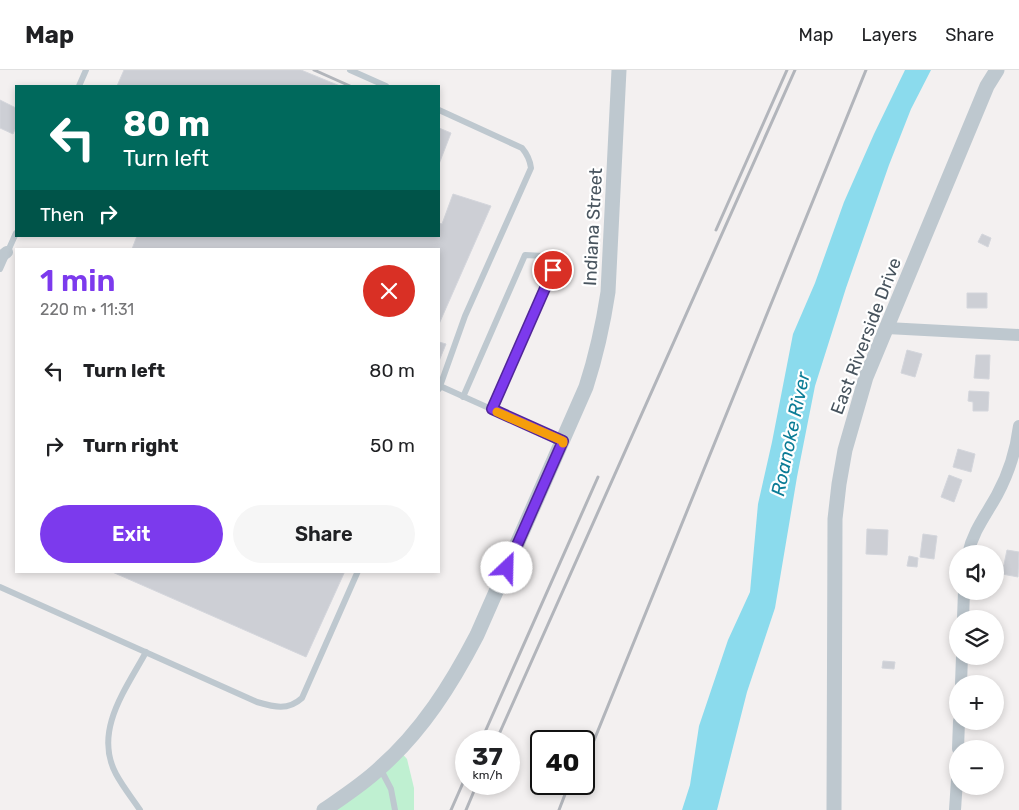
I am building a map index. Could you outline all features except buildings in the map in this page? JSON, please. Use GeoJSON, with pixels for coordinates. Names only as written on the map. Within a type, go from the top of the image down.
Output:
{"type":"FeatureCollection","features":[{"type":"Feature","properties":{"kind":"street","name":"Indiana Street"},"geometry":{"type":"LineString","coordinates":[[324,810],[358,787],[404,746],[424,722],[461,667],[504,576],[586,387],[604,324],[608,292],[619,70]]}},
{"type":"Feature","properties":{"kind":"street","name":"East Riverside Drive"},"geometry":{"type":"LineString","coordinates":[[834,810],[835,519],[839,484],[852,423],[866,377],[987,86],[997,70]]}},
{"type":"Feature","properties":{"kind":"street"},"geometry":{"type":"LineString","coordinates":[[887,328],[1019,335]]}},
{"type":"Feature","properties":{"kind":"street"},"geometry":{"type":"LineString","coordinates":[[971,545],[974,533],[1005,478],[1011,462],[1019,426]]}},
{"type":"Feature","properties":{"kind":"street"},"geometry":{"type":"LineString","coordinates":[[956,810],[957,795]]}},
{"type":"Feature","properties":{"kind":"lane"},"geometry":{"type":"LineString","coordinates":[[79,85],[86,70]]}},
{"type":"Feature","properties":{"kind":"lane"},"geometry":{"type":"LineString","coordinates":[[350,70],[384,85]]}},
{"type":"Feature","properties":{"kind":"lane"},"geometry":{"type":"LineString","coordinates":[[440,110],[522,148],[530,161],[531,168],[465,316],[440,385]]}},
{"type":"Feature","properties":{"kind":"lane"},"geometry":{"type":"LineString","coordinates":[[0,269],[4,255],[15,235]]}},
{"type":"Feature","properties":{"kind":"lane"},"geometry":{"type":"LineString","coordinates":[[463,396],[525,255],[544,256],[553,270],[492,409]]}},
{"type":"Feature","properties":{"kind":"lane"},"geometry":{"type":"LineString","coordinates":[[440,388],[463,396],[563,441]]}},
{"type":"Feature","properties":{"kind":"lane"},"geometry":{"type":"LineString","coordinates":[[0,587],[257,702],[283,708],[302,698],[357,573]]}},
{"type":"Feature","properties":{"kind":"lane"},"geometry":{"type":"LineString","coordinates":[[140,810],[114,769],[109,751],[108,737],[110,723],[115,710],[146,652]]}},
{"type":"Feature","properties":{"kind":"lane"},"geometry":{"type":"LineString","coordinates":[[380,768],[391,789],[395,810]]}},
{"type":"Feature","properties":{"kind":"green space"},"geometry":{"type":"Polygon","coordinates":[[[399,750],[407,759],[414,788],[414,810],[324,810],[399,750]]]}},
{"type":"Feature","properties":{"kind":"water","name":"Roanoke River"},"geometry":{"type":"Polygon","coordinates":[[[905,70],[931,70],[911,109],[889,165],[846,288],[815,386],[797,477],[775,608],[747,692],[717,810],[682,810],[690,785],[699,726],[728,640],[750,592],[758,504],[793,334],[815,283],[844,202],[905,70]]]}},
{"type":"Feature","properties":{"kind":"railway"},"geometry":{"type":"LineString","coordinates":[[314,70],[348,85]]}},
{"type":"Feature","properties":{"kind":"railway"},"geometry":{"type":"LineString","coordinates":[[716,230],[787,70]]}},
{"type":"Feature","properties":{"kind":"railway"},"geometry":{"type":"LineString","coordinates":[[501,730],[795,70]]}},
{"type":"Feature","properties":{"kind":"railway"},"geometry":{"type":"LineString","coordinates":[[595,738],[866,70]]}},
{"type":"Feature","properties":{"kind":"railway"},"geometry":{"type":"LineString","coordinates":[[486,730],[598,477]]}},
{"type":"Feature","properties":{"kind":"railway"},"geometry":{"type":"LineString","coordinates":[[451,810],[458,795]]}},
{"type":"Feature","properties":{"kind":"railway"},"geometry":{"type":"LineString","coordinates":[[466,810],[472,795]]}},
{"type":"Feature","properties":{"kind":"railway"},"geometry":{"type":"LineString","coordinates":[[559,810],[565,795]]}},
{"type":"Feature","properties":{"kind":"slow traffic"},"geometry":{"type":"LineString","coordinates":[[497,412],[563,441],[563,443]]}},
{"type":"Feature","properties":{"kind":"route"},"geometry":{"type":"LineString","coordinates":[[507,568],[563,441],[492,409],[553,270]]}}]}
